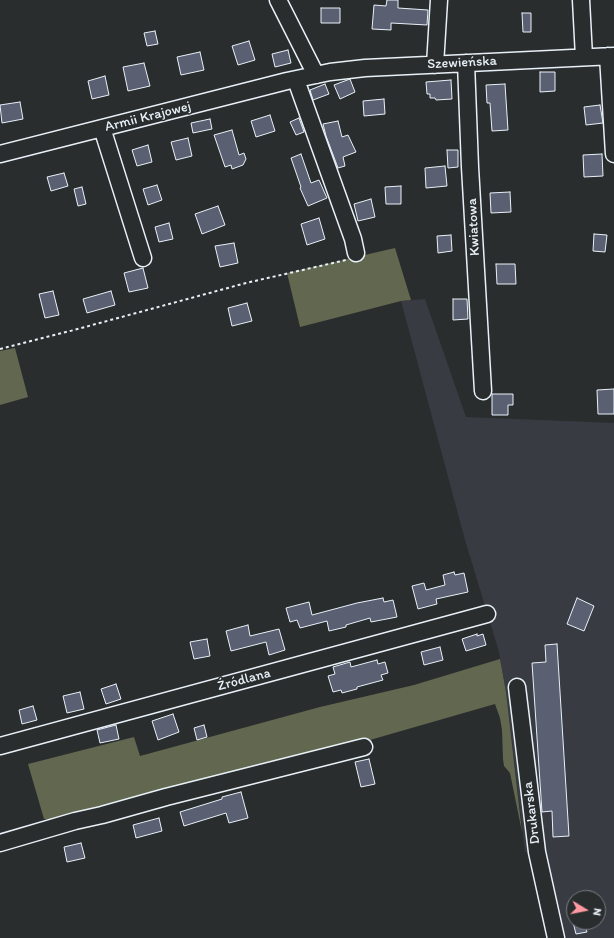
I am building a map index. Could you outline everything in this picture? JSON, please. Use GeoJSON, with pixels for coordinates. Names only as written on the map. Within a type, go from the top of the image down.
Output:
{"type":"FeatureCollection","features":[{"type":"Feature","properties":{"kind":"street"},"geometry":{"type":"LineString","coordinates":[[278,0],[316,75]]}},
{"type":"Feature","properties":{"kind":"street"},"geometry":{"type":"LineString","coordinates":[[435,65],[439,0]]}},
{"type":"Feature","properties":{"kind":"street"},"geometry":{"type":"LineString","coordinates":[[581,0],[584,57]]}},
{"type":"Feature","properties":{"kind":"street","name":"Szewieńska"},"geometry":{"type":"LineString","coordinates":[[316,75],[354,69],[611,56],[614,154]]}},
{"type":"Feature","properties":{"kind":"street","name":"Kwiatowa"},"geometry":{"type":"LineString","coordinates":[[466,63],[483,392]]}},
{"type":"Feature","properties":{"kind":"street","name":"Armii Krajowej"},"geometry":{"type":"LineString","coordinates":[[0,154],[316,75]]}},
{"type":"Feature","properties":{"kind":"street"},"geometry":{"type":"LineString","coordinates":[[296,80],[353,240],[356,253]]}},
{"type":"Feature","properties":{"kind":"street"},"geometry":{"type":"LineString","coordinates":[[102,128],[143,258]]}},
{"type":"Feature","properties":{"kind":"street","name":"Źródlana"},"geometry":{"type":"LineString","coordinates":[[0,746],[487,614]]}},
{"type":"Feature","properties":{"kind":"street","name":"Drukarska"},"geometry":{"type":"LineString","coordinates":[[517,687],[537,852],[556,938]]}},
{"type":"Feature","properties":{"kind":"street"},"geometry":{"type":"LineString","coordinates":[[0,843],[75,821],[364,746]]}},
{"type":"Feature","properties":{"kind":"path"},"geometry":{"type":"LineString","coordinates":[[0,349],[246,283],[350,259],[356,253]]}},
{"type":"Feature","properties":{"kind":"shaded area"},"geometry":{"type":"Polygon","coordinates":[[[425,299],[466,417],[614,423],[614,938],[564,938],[546,851],[525,852],[506,692],[499,652],[465,540],[401,301],[425,299]]]}},
{"type":"Feature","properties":{"kind":"green space"},"geometry":{"type":"Polygon","coordinates":[[[395,248],[411,300],[401,301],[300,327],[287,273],[395,248]]]}},
{"type":"Feature","properties":{"kind":"green space"},"geometry":{"type":"Polygon","coordinates":[[[15,348],[28,397],[0,405],[0,351],[15,348]]]}},
{"type":"Feature","properties":{"kind":"green space"},"geometry":{"type":"Polygon","coordinates":[[[500,659],[506,692],[522,832],[510,773],[504,766],[502,730],[495,704],[290,763],[59,819],[44,819],[28,764],[134,737],[140,756],[320,707],[414,685],[500,659]]]}},
{"type":"Feature","properties":{"kind":"building"},"geometry":{"type":"Polygon","coordinates":[[[387,0],[398,0],[398,8],[428,10],[427,25],[391,23],[391,30],[372,29],[374,5],[386,6],[387,0]]]}},
{"type":"Feature","properties":{"kind":"building"},"geometry":{"type":"Polygon","coordinates":[[[321,8],[340,8],[340,23],[321,23],[321,8]]]}},
{"type":"Feature","properties":{"kind":"building"},"geometry":{"type":"Polygon","coordinates":[[[522,13],[531,13],[531,32],[523,32],[522,13]]]}},
{"type":"Feature","properties":{"kind":"building"},"geometry":{"type":"Polygon","coordinates":[[[155,31],[158,44],[147,46],[144,33],[155,31]]]}},
{"type":"Feature","properties":{"kind":"building"},"geometry":{"type":"Polygon","coordinates":[[[249,41],[255,60],[238,65],[232,46],[249,41]]]}},
{"type":"Feature","properties":{"kind":"building"},"geometry":{"type":"Polygon","coordinates":[[[288,50],[291,63],[275,67],[272,54],[288,50]]]}},
{"type":"Feature","properties":{"kind":"building"},"geometry":{"type":"Polygon","coordinates":[[[200,52],[204,70],[181,75],[177,57],[200,52]]]}},
{"type":"Feature","properties":{"kind":"building"},"geometry":{"type":"Polygon","coordinates":[[[144,63],[150,86],[128,91],[123,67],[144,63]]]}},
{"type":"Feature","properties":{"kind":"building"},"geometry":{"type":"Polygon","coordinates":[[[540,72],[555,72],[555,91],[540,92],[540,72]]]}},
{"type":"Feature","properties":{"kind":"building"},"geometry":{"type":"Polygon","coordinates":[[[105,76],[109,95],[92,99],[88,81],[105,76]]]}},
{"type":"Feature","properties":{"kind":"building"},"geometry":{"type":"Polygon","coordinates":[[[350,79],[355,92],[340,99],[334,85],[350,79]]]}},
{"type":"Feature","properties":{"kind":"building"},"geometry":{"type":"Polygon","coordinates":[[[451,80],[452,99],[436,100],[435,98],[430,98],[430,94],[427,94],[426,82],[451,80]]]}},
{"type":"Feature","properties":{"kind":"building"},"geometry":{"type":"Polygon","coordinates":[[[325,84],[329,94],[313,100],[310,90],[325,84]]]}},
{"type":"Feature","properties":{"kind":"building"},"geometry":{"type":"Polygon","coordinates":[[[505,84],[508,130],[492,131],[490,103],[487,103],[486,85],[505,84]]]}},
{"type":"Feature","properties":{"kind":"building"},"geometry":{"type":"Polygon","coordinates":[[[384,99],[385,114],[364,116],[363,101],[384,99]]]}},
{"type":"Feature","properties":{"kind":"building"},"geometry":{"type":"Polygon","coordinates":[[[20,102],[23,119],[2,123],[0,105],[20,102]]]}},
{"type":"Feature","properties":{"kind":"building"},"geometry":{"type":"Polygon","coordinates":[[[600,105],[603,123],[586,125],[584,107],[600,105]]]}},
{"type":"Feature","properties":{"kind":"building"},"geometry":{"type":"Polygon","coordinates":[[[270,115],[275,131],[256,137],[251,121],[270,115]]]}},
{"type":"Feature","properties":{"kind":"building"},"geometry":{"type":"Polygon","coordinates":[[[299,118],[304,132],[296,135],[290,122],[299,118]]]}},
{"type":"Feature","properties":{"kind":"building"},"geometry":{"type":"Polygon","coordinates":[[[210,119],[212,129],[193,133],[191,123],[210,119]]]}},
{"type":"Feature","properties":{"kind":"building"},"geometry":{"type":"Polygon","coordinates":[[[338,121],[342,137],[348,135],[356,152],[343,157],[345,166],[338,168],[323,124],[338,121]]]}},
{"type":"Feature","properties":{"kind":"building"},"geometry":{"type":"Polygon","coordinates":[[[232,130],[239,155],[244,153],[246,159],[243,165],[232,169],[231,165],[225,167],[214,135],[232,130]]]}},
{"type":"Feature","properties":{"kind":"building"},"geometry":{"type":"Polygon","coordinates":[[[188,138],[192,156],[176,160],[171,142],[188,138]]]}},
{"type":"Feature","properties":{"kind":"building"},"geometry":{"type":"Polygon","coordinates":[[[148,145],[152,162],[137,166],[132,150],[148,145]]]}},
{"type":"Feature","properties":{"kind":"building"},"geometry":{"type":"Polygon","coordinates":[[[447,150],[458,150],[458,167],[448,168],[447,150]]]}},
{"type":"Feature","properties":{"kind":"building"},"geometry":{"type":"Polygon","coordinates":[[[301,154],[311,183],[319,180],[327,198],[308,206],[300,188],[301,187],[291,158],[301,154]]]}},
{"type":"Feature","properties":{"kind":"building"},"geometry":{"type":"Polygon","coordinates":[[[602,154],[603,176],[584,177],[583,155],[602,154]]]}},
{"type":"Feature","properties":{"kind":"building"},"geometry":{"type":"Polygon","coordinates":[[[445,166],[447,186],[426,188],[425,168],[445,166]]]}},
{"type":"Feature","properties":{"kind":"building"},"geometry":{"type":"Polygon","coordinates":[[[64,173],[68,186],[51,191],[47,177],[64,173]]]}},
{"type":"Feature","properties":{"kind":"building"},"geometry":{"type":"Polygon","coordinates":[[[157,185],[162,200],[148,205],[143,189],[157,185]]]}},
{"type":"Feature","properties":{"kind":"building"},"geometry":{"type":"Polygon","coordinates":[[[401,186],[401,204],[386,204],[385,187],[401,186]]]}},
{"type":"Feature","properties":{"kind":"building"},"geometry":{"type":"Polygon","coordinates":[[[82,187],[86,204],[78,206],[74,189],[82,187]]]}},
{"type":"Feature","properties":{"kind":"building"},"geometry":{"type":"Polygon","coordinates":[[[510,192],[511,212],[491,213],[490,193],[510,192]]]}},
{"type":"Feature","properties":{"kind":"building"},"geometry":{"type":"Polygon","coordinates":[[[371,199],[375,217],[358,221],[354,204],[371,199]]]}},
{"type":"Feature","properties":{"kind":"building"},"geometry":{"type":"Polygon","coordinates":[[[218,206],[225,225],[202,234],[195,214],[218,206]]]}},
{"type":"Feature","properties":{"kind":"building"},"geometry":{"type":"Polygon","coordinates":[[[319,218],[325,239],[307,245],[301,224],[319,218]]]}},
{"type":"Feature","properties":{"kind":"building"},"geometry":{"type":"Polygon","coordinates":[[[169,223],[173,239],[159,242],[155,227],[169,223]]]}},
{"type":"Feature","properties":{"kind":"building"},"geometry":{"type":"Polygon","coordinates":[[[594,234],[607,235],[605,252],[593,251],[594,234]]]}},
{"type":"Feature","properties":{"kind":"building"},"geometry":{"type":"Polygon","coordinates":[[[451,235],[452,251],[438,253],[437,236],[451,235]]]}},
{"type":"Feature","properties":{"kind":"building"},"geometry":{"type":"Polygon","coordinates":[[[234,243],[238,263],[220,267],[215,246],[234,243]]]}},
{"type":"Feature","properties":{"kind":"building"},"geometry":{"type":"Polygon","coordinates":[[[496,264],[515,264],[516,284],[497,284],[496,264]]]}},
{"type":"Feature","properties":{"kind":"building"},"geometry":{"type":"Polygon","coordinates":[[[143,268],[148,288],[129,292],[124,273],[143,268]]]}},
{"type":"Feature","properties":{"kind":"building"},"geometry":{"type":"Polygon","coordinates":[[[53,291],[59,315],[45,318],[39,294],[53,291]]]}},
{"type":"Feature","properties":{"kind":"building"},"geometry":{"type":"Polygon","coordinates":[[[111,291],[115,305],[87,313],[83,299],[111,291]]]}},
{"type":"Feature","properties":{"kind":"building"},"geometry":{"type":"Polygon","coordinates":[[[453,299],[467,299],[468,319],[453,320],[453,299]]]}},
{"type":"Feature","properties":{"kind":"building"},"geometry":{"type":"Polygon","coordinates":[[[247,303],[252,321],[232,326],[228,308],[247,303]]]}},
{"type":"Feature","properties":{"kind":"building"},"geometry":{"type":"Polygon","coordinates":[[[614,389],[614,414],[598,414],[597,390],[614,389]]]}},
{"type":"Feature","properties":{"kind":"building"},"geometry":{"type":"Polygon","coordinates":[[[492,394],[513,394],[513,405],[508,405],[508,415],[492,415],[492,394]]]}},
{"type":"Feature","properties":{"kind":"building"},"geometry":{"type":"Polygon","coordinates":[[[454,572],[455,575],[464,573],[468,592],[436,599],[437,604],[418,609],[412,586],[424,583],[426,590],[445,585],[443,575],[454,572]]]}},
{"type":"Feature","properties":{"kind":"building"},"geometry":{"type":"Polygon","coordinates":[[[383,598],[384,602],[393,600],[397,617],[371,622],[370,618],[346,625],[346,627],[329,631],[327,621],[300,628],[297,620],[290,622],[286,608],[309,602],[312,615],[383,598]]]}},
{"type":"Feature","properties":{"kind":"building"},"geometry":{"type":"Polygon","coordinates":[[[577,598],[594,606],[584,631],[567,624],[577,598]]]}},
{"type":"Feature","properties":{"kind":"building"},"geometry":{"type":"Polygon","coordinates":[[[248,625],[250,636],[279,629],[285,650],[269,655],[266,642],[231,651],[226,631],[248,625]]]}},
{"type":"Feature","properties":{"kind":"building"},"geometry":{"type":"Polygon","coordinates":[[[477,634],[477,636],[483,634],[486,645],[466,651],[462,639],[477,634]]]}},
{"type":"Feature","properties":{"kind":"building"},"geometry":{"type":"Polygon","coordinates":[[[207,639],[210,656],[194,659],[190,642],[207,639]]]}},
{"type":"Feature","properties":{"kind":"building"},"geometry":{"type":"Polygon","coordinates":[[[557,644],[569,836],[553,837],[552,811],[542,812],[532,663],[546,662],[545,645],[557,644]]]}},
{"type":"Feature","properties":{"kind":"building"},"geometry":{"type":"Polygon","coordinates":[[[440,647],[443,660],[424,665],[421,652],[440,647]]]}},
{"type":"Feature","properties":{"kind":"building"},"geometry":{"type":"Polygon","coordinates":[[[377,660],[378,664],[385,662],[388,673],[381,675],[383,680],[342,693],[341,690],[333,692],[328,676],[335,674],[333,667],[350,662],[351,667],[377,660]]]}},
{"type":"Feature","properties":{"kind":"building"},"geometry":{"type":"Polygon","coordinates":[[[116,684],[121,699],[106,704],[101,689],[116,684]]]}},
{"type":"Feature","properties":{"kind":"building"},"geometry":{"type":"Polygon","coordinates":[[[80,692],[84,709],[67,713],[63,696],[80,692]]]}},
{"type":"Feature","properties":{"kind":"building"},"geometry":{"type":"Polygon","coordinates":[[[33,706],[37,720],[22,724],[19,710],[33,706]]]}},
{"type":"Feature","properties":{"kind":"building"},"geometry":{"type":"Polygon","coordinates":[[[173,714],[179,732],[158,740],[152,721],[173,714]]]}},
{"type":"Feature","properties":{"kind":"building"},"geometry":{"type":"Polygon","coordinates":[[[116,725],[119,739],[100,743],[97,730],[116,725]]]}},
{"type":"Feature","properties":{"kind":"building"},"geometry":{"type":"Polygon","coordinates":[[[204,725],[207,737],[197,740],[194,728],[204,725]]]}},
{"type":"Feature","properties":{"kind":"building"},"geometry":{"type":"Polygon","coordinates":[[[369,759],[375,784],[361,787],[355,762],[369,759]]]}},
{"type":"Feature","properties":{"kind":"building"},"geometry":{"type":"Polygon","coordinates":[[[241,792],[248,818],[229,823],[226,813],[184,826],[180,812],[241,792]]]}},
{"type":"Feature","properties":{"kind":"building"},"geometry":{"type":"Polygon","coordinates":[[[159,818],[162,831],[136,838],[133,825],[159,818]]]}},
{"type":"Feature","properties":{"kind":"building"},"geometry":{"type":"Polygon","coordinates":[[[81,843],[85,858],[67,862],[64,847],[81,843]]]}},
{"type":"Feature","properties":{"kind":"building"},"geometry":{"type":"Polygon","coordinates":[[[575,930],[586,930],[587,932],[576,934],[575,930]]]}}]}
